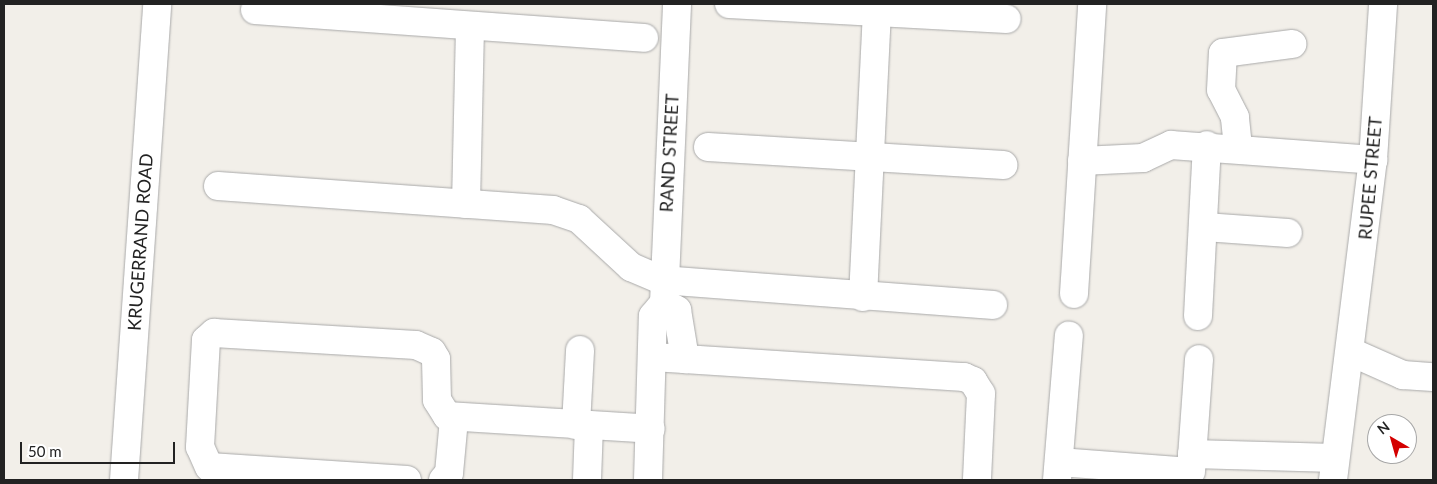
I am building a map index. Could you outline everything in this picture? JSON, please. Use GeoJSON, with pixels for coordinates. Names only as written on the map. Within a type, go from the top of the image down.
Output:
{"type":"FeatureCollection","features":[{"type":"Feature","properties":{"kind":"street","name":"KRUGERRAND ROAD"},"geometry":{"type":"LineString","coordinates":[[124,480],[157,4]]}},
{"type":"Feature","properties":{"kind":"street","name":"RAND STREET"},"geometry":{"type":"LineString","coordinates":[[663,292],[676,4]]}},
{"type":"Feature","properties":{"kind":"street"},"geometry":{"type":"LineString","coordinates":[[729,4],[1007,19]]}},
{"type":"Feature","properties":{"kind":"street"},"geometry":{"type":"LineString","coordinates":[[1074,294],[1092,4]]}},
{"type":"Feature","properties":{"kind":"street","name":"RUPEE STREET"},"geometry":{"type":"LineString","coordinates":[[1334,469],[1352,352],[1373,160],[1383,4]]}},
{"type":"Feature","properties":{"kind":"street"},"geometry":{"type":"LineString","coordinates":[[255,10],[644,38]]}},
{"type":"Feature","properties":{"kind":"street"},"geometry":{"type":"LineString","coordinates":[[863,296],[877,12]]}},
{"type":"Feature","properties":{"kind":"street"},"geometry":{"type":"LineString","coordinates":[[466,204],[470,26]]}},
{"type":"Feature","properties":{"kind":"street"},"geometry":{"type":"LineString","coordinates":[[1238,147],[1235,117],[1221,90],[1223,53],[1292,44]]}},
{"type":"Feature","properties":{"kind":"street"},"geometry":{"type":"LineString","coordinates":[[1082,161],[1143,158],[1171,145],[1238,147],[1373,160]]}},
{"type":"Feature","properties":{"kind":"street"},"geometry":{"type":"LineString","coordinates":[[1198,316],[1205,227],[1207,145]]}},
{"type":"Feature","properties":{"kind":"street"},"geometry":{"type":"LineString","coordinates":[[708,147],[1003,166]]}},
{"type":"Feature","properties":{"kind":"street"},"geometry":{"type":"LineString","coordinates":[[218,186],[568,213],[663,292],[677,310],[685,359]]}},
{"type":"Feature","properties":{"kind":"street"},"geometry":{"type":"LineString","coordinates":[[1205,227],[1288,233]]}},
{"type":"Feature","properties":{"kind":"street"},"geometry":{"type":"LineString","coordinates":[[663,292],[863,296],[993,305]]}},
{"type":"Feature","properties":{"kind":"street"},"geometry":{"type":"LineString","coordinates":[[648,480],[653,316],[663,292]]}},
{"type":"Feature","properties":{"kind":"street"},"geometry":{"type":"LineString","coordinates":[[407,480],[209,467],[200,447],[206,340],[214,333],[416,345],[432,352],[440,409],[454,419],[651,429]]}},
{"type":"Feature","properties":{"kind":"street"},"geometry":{"type":"LineString","coordinates":[[1069,335],[1058,471],[1334,469]]}},
{"type":"Feature","properties":{"kind":"street"},"geometry":{"type":"LineString","coordinates":[[580,350],[587,480]]}},
{"type":"Feature","properties":{"kind":"street"},"geometry":{"type":"LineString","coordinates":[[1352,352],[1403,375],[1433,377]]}},
{"type":"Feature","properties":{"kind":"street"},"geometry":{"type":"LineString","coordinates":[[653,357],[964,377],[973,381],[981,394],[977,480]]}},
{"type":"Feature","properties":{"kind":"street"},"geometry":{"type":"LineString","coordinates":[[1191,469],[1199,359]]}},
{"type":"Feature","properties":{"kind":"street"},"geometry":{"type":"LineString","coordinates":[[443,480],[449,473],[454,419]]}}]}
